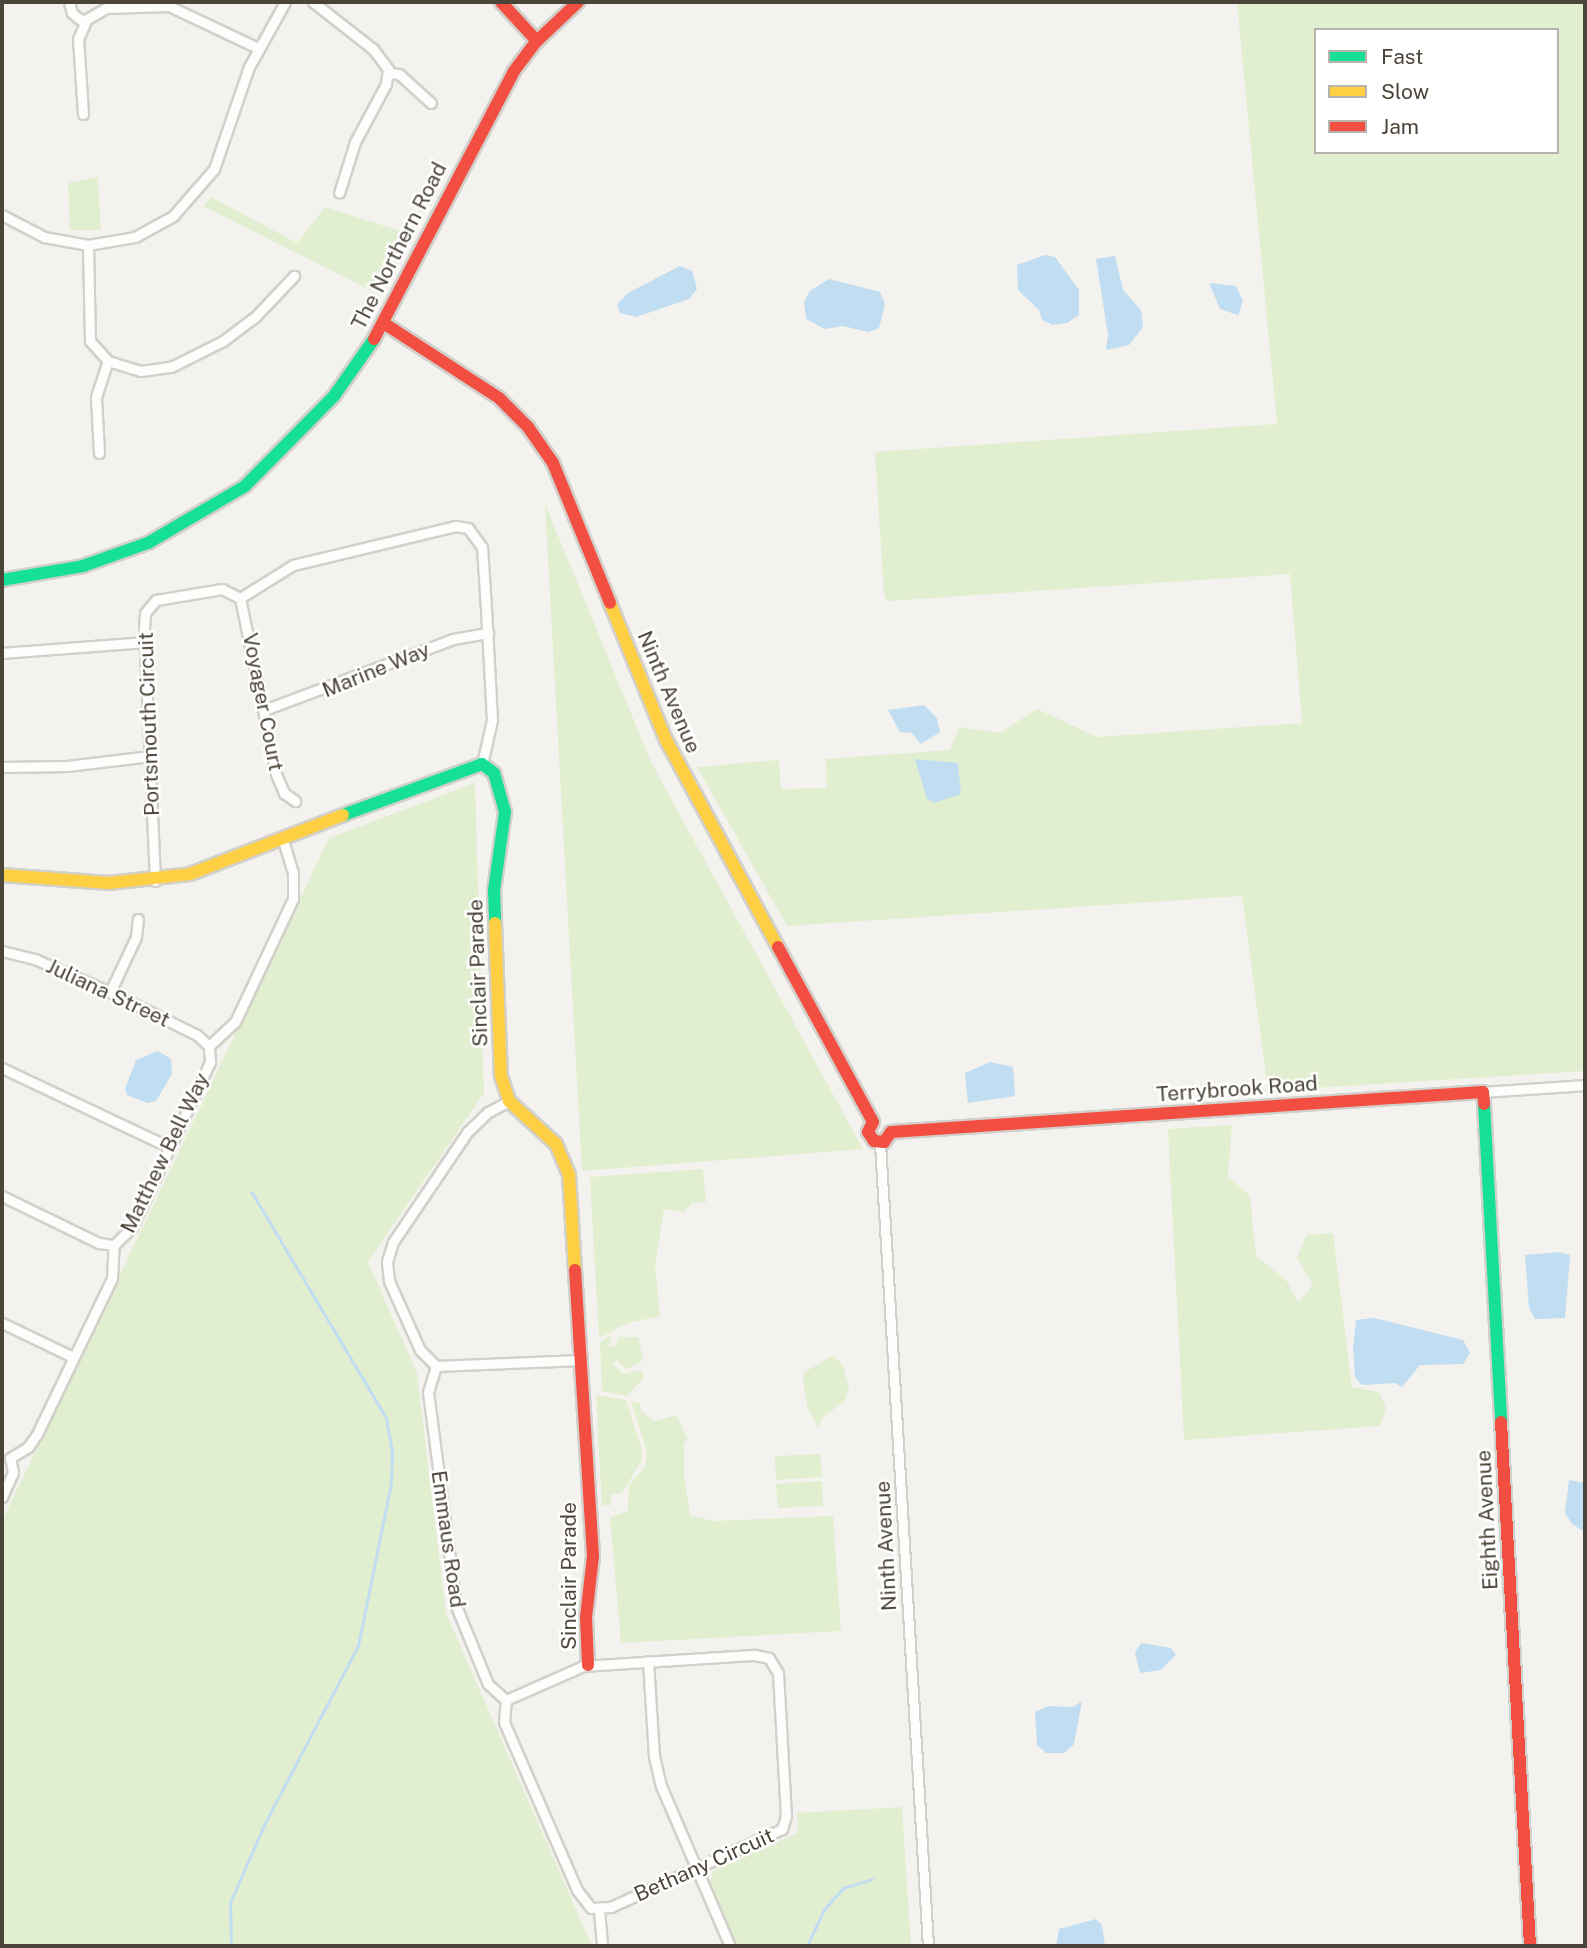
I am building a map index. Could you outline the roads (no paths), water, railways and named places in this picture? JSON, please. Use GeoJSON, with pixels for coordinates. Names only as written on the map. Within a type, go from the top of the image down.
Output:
{"type":"FeatureCollection","features":[{"type":"Feature","properties":{"kind":"main road"},"geometry":{"type":"LineString","coordinates":[[501,2],[537,41]]}},
{"type":"Feature","properties":{"kind":"main road","name":"The Northern Road"},"geometry":{"type":"LineString","coordinates":[[2,580],[59,572],[116,556],[216,505],[265,469],[317,417],[385,324],[476,136],[537,41],[578,2]]}},
{"type":"Feature","properties":{"kind":"main road","name":"Ninth Avenue"},"geometry":{"type":"LineString","coordinates":[[385,324],[499,398],[528,426],[553,463],[666,740],[873,1122],[869,1136],[880,1143]]}},
{"type":"Feature","properties":{"kind":"main road"},"geometry":{"type":"LineString","coordinates":[[2,875],[86,883],[155,881],[210,869],[466,767],[482,764]]}},
{"type":"Feature","properties":{"kind":"main road","name":"Sinclair Parade"},"geometry":{"type":"LineString","coordinates":[[482,764],[498,782],[505,812],[494,890],[501,1076],[509,1101],[556,1144],[566,1163],[593,1556],[586,1617],[588,1665]]}},
{"type":"Feature","properties":{"kind":"main road","name":"Terrybrook Road"},"geometry":{"type":"LineString","coordinates":[[891,1132],[1483,1092]]}},
{"type":"Feature","properties":{"kind":"main road","name":"Eighth Avenue"},"geometry":{"type":"LineString","coordinates":[[1483,1092],[1530,1946]]}},
{"type":"Feature","properties":{"kind":"main road"},"geometry":{"type":"LineString","coordinates":[[873,1122],[886,1123],[891,1132],[880,1143]]}},
{"type":"Feature","properties":{"kind":"street"},"geometry":{"type":"LineString","coordinates":[[69,2],[72,12],[85,23]]}},
{"type":"Feature","properties":{"kind":"street"},"geometry":{"type":"LineString","coordinates":[[2,215],[44,237],[88,245],[141,234],[169,220],[195,196],[219,157],[258,48],[285,2]]}},
{"type":"Feature","properties":{"kind":"street"},"geometry":{"type":"LineString","coordinates":[[313,2],[373,50],[389,74]]}},
{"type":"Feature","properties":{"kind":"street"},"geometry":{"type":"LineString","coordinates":[[83,114],[77,47],[85,23],[111,6],[156,4],[188,12],[258,48]]}},
{"type":"Feature","properties":{"kind":"street"},"geometry":{"type":"LineString","coordinates":[[389,74],[399,74],[431,103]]}},
{"type":"Feature","properties":{"kind":"street"},"geometry":{"type":"LineString","coordinates":[[339,193],[355,142],[389,74]]}},
{"type":"Feature","properties":{"kind":"street"},"geometry":{"type":"LineString","coordinates":[[88,245],[89,336],[96,351],[108,361],[147,372],[195,357],[249,322],[294,276]]}},
{"type":"Feature","properties":{"kind":"street"},"geometry":{"type":"LineString","coordinates":[[99,453],[96,397],[108,361]]}},
{"type":"Feature","properties":{"kind":"street"},"geometry":{"type":"LineString","coordinates":[[240,598],[293,565],[464,527],[475,533],[482,547],[492,728],[482,764]]}},
{"type":"Feature","properties":{"kind":"street","name":"Portsmouth Circuit"},"geometry":{"type":"LineString","coordinates":[[155,881],[145,613],[156,600],[222,589],[240,598]]}},
{"type":"Feature","properties":{"kind":"street","name":"Voyager Court"},"geometry":{"type":"LineString","coordinates":[[240,598],[276,774],[284,793],[295,801]]}},
{"type":"Feature","properties":{"kind":"street","name":"Marine Way"},"geometry":{"type":"LineString","coordinates":[[264,710],[453,639],[488,633]]}},
{"type":"Feature","properties":{"kind":"street"},"geometry":{"type":"LineString","coordinates":[[2,653],[145,642]]}},
{"type":"Feature","properties":{"kind":"street"},"geometry":{"type":"LineString","coordinates":[[2,767],[43,768],[150,755]]}},
{"type":"Feature","properties":{"kind":"street","name":"Matthew Bell Way"},"geometry":{"type":"LineString","coordinates":[[10,1458],[33,1441],[112,1278],[114,1244],[128,1233],[210,1062],[209,1046],[235,1022],[293,899],[293,873],[283,841]]}},
{"type":"Feature","properties":{"kind":"street"},"geometry":{"type":"LineString","coordinates":[[110,992],[136,937],[138,919]]}},
{"type":"Feature","properties":{"kind":"street","name":"Juliana Street"},"geometry":{"type":"LineString","coordinates":[[2,951],[37,960],[110,992],[197,1035],[209,1046]]}},
{"type":"Feature","properties":{"kind":"street"},"geometry":{"type":"LineString","coordinates":[[2,1068],[169,1147]]}},
{"type":"Feature","properties":{"kind":"street","name":"Terrybrook Road"},"geometry":{"type":"LineString","coordinates":[[1483,1092],[1585,1084]]}},
{"type":"Feature","properties":{"kind":"street"},"geometry":{"type":"LineString","coordinates":[[509,1101],[488,1112],[468,1131],[389,1252],[387,1272],[420,1350],[436,1366],[580,1360]]}},
{"type":"Feature","properties":{"kind":"street","name":"Ninth Avenue"},"geometry":{"type":"LineString","coordinates":[[880,1143],[928,1946]]}},
{"type":"Feature","properties":{"kind":"street"},"geometry":{"type":"LineString","coordinates":[[2,1196],[99,1243],[114,1244]]}},
{"type":"Feature","properties":{"kind":"street"},"geometry":{"type":"LineString","coordinates":[[2,1323],[73,1357]]}},
{"type":"Feature","properties":{"kind":"street","name":"Emmaus Road"},"geometry":{"type":"LineString","coordinates":[[436,1366],[428,1392],[456,1606],[488,1684],[506,1700]]}},
{"type":"Feature","properties":{"kind":"street"},"geometry":{"type":"LineString","coordinates":[[2,1449],[10,1458],[13,1472],[2,1497]]}},
{"type":"Feature","properties":{"kind":"street","name":"Bethany Circuit"},"geometry":{"type":"LineString","coordinates":[[506,1700],[555,1675],[588,1665],[760,1655],[772,1661],[778,1673],[785,1825],[773,1836],[599,1910]]}},
{"type":"Feature","properties":{"kind":"street"},"geometry":{"type":"LineString","coordinates":[[648,1661],[656,1767],[730,1946]]}},
{"type":"Feature","properties":{"kind":"street"},"geometry":{"type":"LineString","coordinates":[[506,1700],[503,1717],[578,1890],[587,1906],[599,1910],[602,1946]]}},
{"type":"Feature","properties":{"kind":"water"},"geometry":{"type":"Polygon","coordinates":[[[1045,255],[1055,257],[1079,290],[1079,315],[1067,323],[1053,325],[1042,320],[1039,310],[1018,290],[1017,265],[1045,255]]]}},
{"type":"Feature","properties":{"kind":"water"},"geometry":{"type":"Polygon","coordinates":[[[1115,256],[1123,290],[1141,310],[1143,327],[1129,345],[1106,350],[1108,335],[1096,259],[1115,256]]]}},
{"type":"Feature","properties":{"kind":"water"},"geometry":{"type":"Polygon","coordinates":[[[680,266],[692,271],[695,281],[697,289],[689,299],[636,317],[620,313],[617,304],[628,293],[680,266]]]}},
{"type":"Feature","properties":{"kind":"water"},"geometry":{"type":"Polygon","coordinates":[[[829,279],[880,292],[885,304],[879,328],[868,332],[843,326],[825,329],[806,319],[804,302],[810,291],[829,279]]]}},
{"type":"Feature","properties":{"kind":"water"},"geometry":{"type":"Polygon","coordinates":[[[1209,283],[1236,286],[1243,301],[1238,315],[1220,309],[1209,283]]]}},
{"type":"Feature","properties":{"kind":"water"},"geometry":{"type":"Polygon","coordinates":[[[924,705],[937,718],[940,732],[921,744],[912,733],[900,732],[888,710],[924,705]]]}},
{"type":"Feature","properties":{"kind":"water"},"geometry":{"type":"Polygon","coordinates":[[[915,759],[958,763],[961,794],[934,803],[927,799],[915,759]]]}},
{"type":"Feature","properties":{"kind":"water"},"geometry":{"type":"Polygon","coordinates":[[[158,1051],[171,1059],[172,1074],[156,1101],[147,1103],[127,1095],[125,1089],[136,1060],[158,1051]]]}},
{"type":"Feature","properties":{"kind":"water"},"geometry":{"type":"Polygon","coordinates":[[[990,1062],[1013,1067],[1015,1096],[968,1103],[965,1073],[990,1062]]]}},
{"type":"Feature","properties":{"kind":"water"},"geometry":{"type":"Polygon","coordinates":[[[1559,1252],[1570,1255],[1565,1318],[1535,1319],[1529,1308],[1525,1255],[1559,1252]]]}},
{"type":"Feature","properties":{"kind":"water"},"geometry":{"type":"Polygon","coordinates":[[[1374,1318],[1463,1340],[1470,1353],[1463,1364],[1420,1365],[1402,1387],[1395,1383],[1362,1385],[1355,1377],[1353,1348],[1356,1320],[1374,1318]]]}},
{"type":"Feature","properties":{"kind":"water"},"geometry":{"type":"Polygon","coordinates":[[[1569,1480],[1585,1483],[1585,1532],[1572,1524],[1565,1513],[1569,1480]]]}},
{"type":"Feature","properties":{"kind":"water"},"geometry":{"type":"Polygon","coordinates":[[[1141,1643],[1171,1648],[1176,1655],[1161,1670],[1140,1673],[1135,1653],[1141,1643]]]}},
{"type":"Feature","properties":{"kind":"water"},"geometry":{"type":"Polygon","coordinates":[[[1082,1701],[1074,1744],[1064,1753],[1046,1753],[1037,1745],[1035,1712],[1049,1706],[1073,1707],[1082,1701]]]}},
{"type":"Feature","properties":{"kind":"water"},"geometry":{"type":"Polygon","coordinates":[[[1096,1919],[1102,1925],[1105,1946],[1056,1946],[1059,1929],[1096,1919]]]}},
{"type":"Feature","properties":{"kind":"waterway"},"geometry":{"type":"LineString","coordinates":[[231,1946],[230,1903],[265,1823],[358,1646],[391,1484],[392,1452],[386,1418],[252,1193]]}},
{"type":"Feature","properties":{"kind":"waterway"},"geometry":{"type":"LineString","coordinates":[[807,1946],[823,1911],[843,1888],[872,1879]]}}]}
